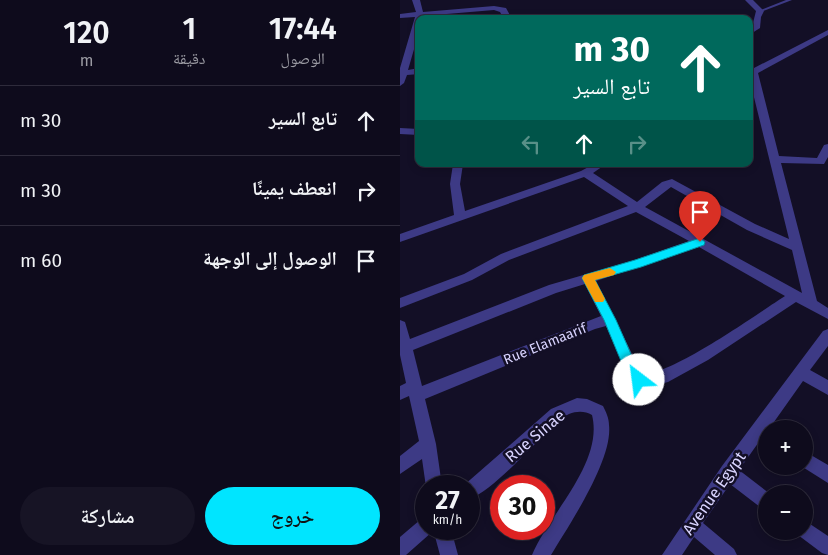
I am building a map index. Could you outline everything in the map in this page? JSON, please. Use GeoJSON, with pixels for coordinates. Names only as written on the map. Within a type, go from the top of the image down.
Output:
{"type":"FeatureCollection","features":[{"type":"Feature","properties":{"kind":"street"},"geometry":{"type":"LineString","coordinates":[[749,0],[760,11],[756,28],[753,30]]}},
{"type":"Feature","properties":{"kind":"street"},"geometry":{"type":"LineString","coordinates":[[418,1],[420,14]]}},
{"type":"Feature","properties":{"kind":"street"},"geometry":{"type":"LineString","coordinates":[[400,16],[494,8],[503,10],[506,15]]}},
{"type":"Feature","properties":{"kind":"street"},"geometry":{"type":"LineString","coordinates":[[400,84],[415,30]]}},
{"type":"Feature","properties":{"kind":"street"},"geometry":{"type":"LineString","coordinates":[[753,70],[828,32]]}},
{"type":"Feature","properties":{"kind":"street"},"geometry":{"type":"LineString","coordinates":[[402,72],[415,71]]}},
{"type":"Feature","properties":{"kind":"street"},"geometry":{"type":"LineString","coordinates":[[753,82],[811,304]]}},
{"type":"Feature","properties":{"kind":"street"},"geometry":{"type":"LineString","coordinates":[[400,131],[415,132]]}},
{"type":"Feature","properties":{"kind":"street"},"geometry":{"type":"LineString","coordinates":[[774,159],[820,162],[828,146]]}},
{"type":"Feature","properties":{"kind":"street"},"geometry":{"type":"LineString","coordinates":[[458,167],[455,184],[460,217]]}},
{"type":"Feature","properties":{"kind":"street"},"geometry":{"type":"LineString","coordinates":[[400,238],[585,174],[596,167]]}},
{"type":"Feature","properties":{"kind":"street"},"geometry":{"type":"LineString","coordinates":[[585,174],[637,207],[828,314]]}},
{"type":"Feature","properties":{"kind":"street"},"geometry":{"type":"LineString","coordinates":[[400,303],[460,281],[505,257],[637,207],[666,184],[675,184],[745,224],[796,247]]}},
{"type":"Feature","properties":{"kind":"street"},"geometry":{"type":"LineString","coordinates":[[406,347],[553,288],[637,264],[700,242]]}},
{"type":"Feature","properties":{"kind":"street"},"geometry":{"type":"LineString","coordinates":[[588,278],[610,320],[636,378],[650,381],[663,377],[703,356],[796,296]]}},
{"type":"Feature","properties":{"kind":"street","name":"Rue Elamaarif"},"geometry":{"type":"LineString","coordinates":[[400,393],[416,391],[593,324],[610,320]]}},
{"type":"Feature","properties":{"kind":"street"},"geometry":{"type":"LineString","coordinates":[[400,326],[428,444],[432,475]]}},
{"type":"Feature","properties":{"kind":"street","name":"Avenue Egypt"},"geometry":{"type":"LineString","coordinates":[[770,420],[828,334]]}},
{"type":"Feature","properties":{"kind":"street"},"geometry":{"type":"LineString","coordinates":[[802,373],[828,388]]}},
{"type":"Feature","properties":{"kind":"street","name":"Rue Sinae"},"geometry":{"type":"LineString","coordinates":[[480,482],[556,414],[568,408],[584,404],[598,411],[603,424],[603,436],[594,460],[541,555]]}},
{"type":"Feature","properties":{"kind":"street","name":"Avenue Egypt"},"geometry":{"type":"LineString","coordinates":[[671,555],[728,472],[758,437]]}},
{"type":"Feature","properties":{"kind":"street"},"geometry":{"type":"LineString","coordinates":[[400,466],[428,444]]}},
{"type":"Feature","properties":{"kind":"street"},"geometry":{"type":"LineString","coordinates":[[813,465],[828,475]]}},
{"type":"Feature","properties":{"kind":"street"},"geometry":{"type":"LineString","coordinates":[[728,472],[758,495]]}},
{"type":"Feature","properties":{"kind":"street"},"geometry":{"type":"LineString","coordinates":[[692,524],[728,555]]}},
{"type":"Feature","properties":{"kind":"street"},"geometry":{"type":"LineString","coordinates":[[400,549],[415,536]]}},
{"type":"Feature","properties":{"kind":"street"},"geometry":{"type":"LineString","coordinates":[[813,536],[828,547]]}},
{"type":"Feature","properties":{"kind":"street"},"geometry":{"type":"LineString","coordinates":[[445,540],[449,555]]}},
{"type":"Feature","properties":{"kind":"lane"},"geometry":{"type":"LineString","coordinates":[[760,11],[790,0]]}},
{"type":"Feature","properties":{"kind":"slow traffic"},"geometry":{"type":"LineString","coordinates":[[599,299],[588,278],[610,272]]}},
{"type":"Feature","properties":{"kind":"route"},"geometry":{"type":"LineString","coordinates":[[639,380],[633,374],[610,320],[588,278],[637,264],[700,242]]}}]}
